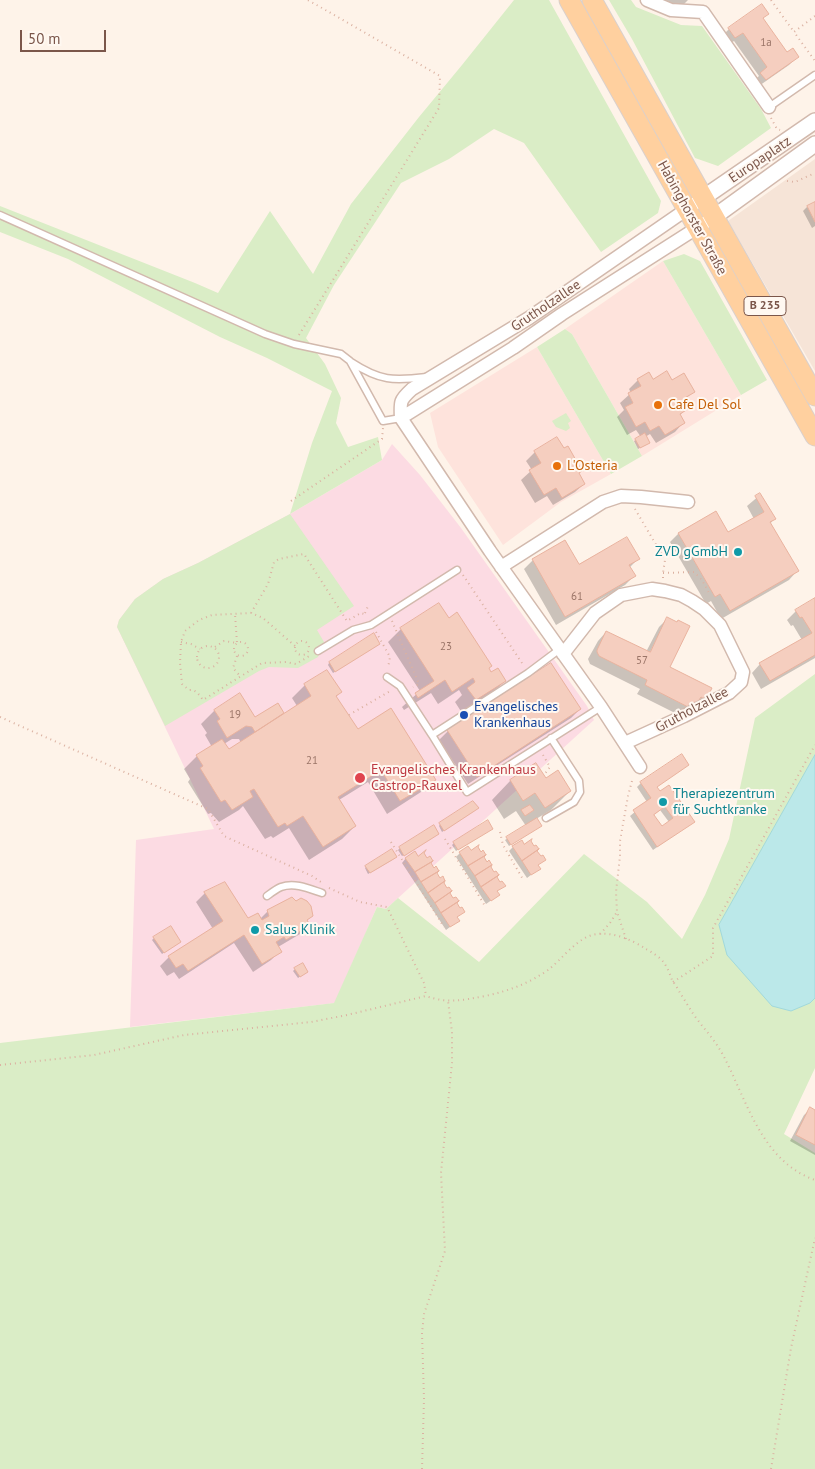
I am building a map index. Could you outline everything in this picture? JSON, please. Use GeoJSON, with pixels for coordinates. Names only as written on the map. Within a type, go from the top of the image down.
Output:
{"type":"FeatureCollection","features":[{"type":"Feature","properties":{"kind":"main road","name":"Habinghorster Straße"},"geometry":{"type":"LineString","coordinates":[[569,0],[815,436]]}},
{"type":"Feature","properties":{"kind":"main road","name":"Habinghorster Straße"},"geometry":{"type":"LineString","coordinates":[[592,0],[815,396]]}},
{"type":"Feature","properties":{"kind":"street"},"geometry":{"type":"LineString","coordinates":[[647,0],[670,10],[703,12],[769,107]]}},
{"type":"Feature","properties":{"kind":"street","name":"Europaplatz"},"geometry":{"type":"LineString","coordinates":[[704,198],[815,121]]}},
{"type":"Feature","properties":{"kind":"street","name":"Europaplatz"},"geometry":{"type":"LineString","coordinates":[[714,217],[815,144]]}},
{"type":"Feature","properties":{"kind":"street","name":"Grutholzallee"},"geometry":{"type":"LineString","coordinates":[[704,198],[530,318],[412,389],[400,403],[401,418],[513,348],[714,217]]}},
{"type":"Feature","properties":{"kind":"street"},"geometry":{"type":"LineString","coordinates":[[401,418],[501,567],[602,707],[640,767]]}},
{"type":"Feature","properties":{"kind":"street"},"geometry":{"type":"LineString","coordinates":[[501,567],[603,502],[621,496],[688,502]]}},
{"type":"Feature","properties":{"kind":"street","name":"Grutholzallee"},"geometry":{"type":"LineString","coordinates":[[561,651],[595,613],[620,595],[652,589],[680,595],[692,601],[704,609],[720,626],[743,672],[741,682],[729,692],[699,708],[625,743]]}},
{"type":"Feature","properties":{"kind":"lane"},"geometry":{"type":"LineString","coordinates":[[769,107],[815,75]]}},
{"type":"Feature","properties":{"kind":"lane"},"geometry":{"type":"LineString","coordinates":[[0,215],[265,334],[294,344],[341,354],[362,369],[381,378],[402,380],[433,376]]}},
{"type":"Feature","properties":{"kind":"lane"},"geometry":{"type":"LineString","coordinates":[[350,361],[383,421]]}},
{"type":"Feature","properties":{"kind":"lane","name":"Grutholzallee"},"geometry":{"type":"LineString","coordinates":[[383,421],[401,418]]}},
{"type":"Feature","properties":{"kind":"lane"},"geometry":{"type":"LineString","coordinates":[[318,651],[353,630],[371,625],[459,570]]}},
{"type":"Feature","properties":{"kind":"lane"},"geometry":{"type":"LineString","coordinates":[[432,735],[561,651]]}},
{"type":"Feature","properties":{"kind":"lane"},"geometry":{"type":"LineString","coordinates":[[387,677],[405,692],[467,792],[602,707]]}},
{"type":"Feature","properties":{"kind":"lane"},"geometry":{"type":"LineString","coordinates":[[546,818],[574,802],[580,792],[579,781],[551,738]]}},
{"type":"Feature","properties":{"kind":"lane"},"geometry":{"type":"LineString","coordinates":[[267,896],[281,887],[293,885],[322,893]]}},
{"type":"Feature","properties":{"kind":"path"},"geometry":{"type":"LineString","coordinates":[[294,344],[439,108],[440,76],[308,0]]}},
{"type":"Feature","properties":{"kind":"path"},"geometry":{"type":"LineString","coordinates":[[771,0],[815,61]]}},
{"type":"Feature","properties":{"kind":"path"},"geometry":{"type":"LineString","coordinates":[[794,32],[815,16]]}},
{"type":"Feature","properties":{"kind":"path"},"geometry":{"type":"LineString","coordinates":[[785,179],[795,182],[815,173]]}},
{"type":"Feature","properties":{"kind":"path"},"geometry":{"type":"LineString","coordinates":[[291,501],[382,439],[383,421]]}},
{"type":"Feature","properties":{"kind":"path"},"geometry":{"type":"LineString","coordinates":[[629,496],[664,560],[663,590]]}},
{"type":"Feature","properties":{"kind":"path"},"geometry":{"type":"LineString","coordinates":[[251,613],[268,584],[274,562],[279,559],[304,554],[347,621],[361,613],[364,614]]}},
{"type":"Feature","properties":{"kind":"path"},"geometry":{"type":"LineString","coordinates":[[459,570],[528,673]]}},
{"type":"Feature","properties":{"kind":"path"},"geometry":{"type":"LineString","coordinates":[[663,573],[694,572],[702,580],[710,593],[712,592]]}},
{"type":"Feature","properties":{"kind":"path"},"geometry":{"type":"LineString","coordinates":[[295,646],[303,640],[308,642],[310,647],[304,655],[299,654],[295,650],[295,646],[263,618],[251,613],[212,615],[199,620],[184,631],[180,663],[182,684],[189,690],[197,692],[203,700],[262,663],[286,662],[296,664],[318,651]]}},
{"type":"Feature","properties":{"kind":"path"},"geometry":{"type":"LineString","coordinates":[[234,614],[237,643],[234,646],[234,650],[238,655]]}},
{"type":"Feature","properties":{"kind":"path"},"geometry":{"type":"LineString","coordinates":[[391,621],[418,684],[405,692]]}},
{"type":"Feature","properties":{"kind":"path"},"geometry":{"type":"LineString","coordinates":[[214,647],[224,641],[245,643],[248,648],[245,654],[242,656],[238,655]]}},
{"type":"Feature","properties":{"kind":"path"},"geometry":{"type":"LineString","coordinates":[[182,642],[200,648],[214,647],[220,657],[218,662],[209,668],[199,664],[197,653],[200,648]]}},
{"type":"Feature","properties":{"kind":"path"},"geometry":{"type":"LineString","coordinates":[[238,655],[233,668],[240,676]]}},
{"type":"Feature","properties":{"kind":"path"},"geometry":{"type":"LineString","coordinates":[[387,677],[390,656]]}},
{"type":"Feature","properties":{"kind":"path"},"geometry":{"type":"LineString","coordinates":[[349,715],[400,686]]}},
{"type":"Feature","properties":{"kind":"path"},"geometry":{"type":"LineString","coordinates":[[0,717],[208,809],[224,836],[312,876],[325,886],[360,902],[387,906],[424,983],[426,996]]}},
{"type":"Feature","properties":{"kind":"path"},"geometry":{"type":"LineString","coordinates":[[673,982],[713,956],[713,928],[815,745]]}},
{"type":"Feature","properties":{"kind":"path"},"geometry":{"type":"LineString","coordinates":[[538,747],[550,767],[544,774]]}},
{"type":"Feature","properties":{"kind":"path"},"geometry":{"type":"LineString","coordinates":[[626,939],[617,912],[620,841],[633,776],[640,767]]}},
{"type":"Feature","properties":{"kind":"path"},"geometry":{"type":"LineString","coordinates":[[500,832],[503,845],[524,881]]}},
{"type":"Feature","properties":{"kind":"path"},"geometry":{"type":"LineString","coordinates":[[445,839],[485,906]]}},
{"type":"Feature","properties":{"kind":"path"},"geometry":{"type":"LineString","coordinates":[[391,842],[444,927]]}},
{"type":"Feature","properties":{"kind":"path"},"geometry":{"type":"LineString","coordinates":[[599,935],[617,912]]}},
{"type":"Feature","properties":{"kind":"path"},"geometry":{"type":"LineString","coordinates":[[0,1065],[94,1055],[184,1035],[311,1022],[347,1016],[426,996],[437,1001],[461,1001],[501,993],[520,986],[548,970],[575,945],[588,936],[610,935],[626,939],[646,949],[664,962],[673,982],[720,1050],[749,1113],[759,1130],[778,1156],[815,1180]]}},
{"type":"Feature","properties":{"kind":"path"},"geometry":{"type":"LineString","coordinates":[[422,1469],[424,1399],[422,1333],[424,1314],[445,1250],[441,1173],[452,1063],[452,1032],[448,1001]]}},
{"type":"Feature","properties":{"kind":"path"},"geometry":{"type":"LineString","coordinates":[[771,1469],[791,1348],[815,1238]]}},
{"type":"Feature","properties":{"kind":"shaded area"},"geometry":{"type":"Polygon","coordinates":[[[815,159],[815,371],[728,221],[815,159]]]}},
{"type":"Feature","properties":{"kind":"shaded area"},"geometry":{"type":"Polygon","coordinates":[[[663,261],[741,395],[642,456],[572,334],[565,329],[663,261]]]}},
{"type":"Feature","properties":{"kind":"shaded area"},"geometry":{"type":"Polygon","coordinates":[[[537,347],[611,474],[561,502],[503,545],[438,447],[430,413],[537,347]]]}},
{"type":"Feature","properties":{"kind":"shaded area","name":"Evangelisches Krankenhaus Castrop-Rauxel"},"geometry":{"type":"Polygon","coordinates":[[[392,444],[420,475],[461,528],[587,706],[594,720],[386,909],[377,907],[335,1003],[130,1027],[136,840],[214,829],[117,627],[119,620],[135,599],[163,579],[198,563],[290,514],[382,460],[392,444]]]}},
{"type":"Feature","properties":{"kind":"green space"},"geometry":{"type":"Polygon","coordinates":[[[514,0],[549,0],[661,201],[658,213],[601,252],[524,143],[494,129],[449,159],[401,183],[334,285],[306,338],[325,364],[341,398],[336,423],[348,447],[378,437],[382,460],[290,514],[312,443],[332,391],[220,337],[68,259],[0,232],[0,206],[218,293],[270,211],[313,274],[351,204],[514,0]]]}},
{"type":"Feature","properties":{"kind":"green space"},"geometry":{"type":"Polygon","coordinates":[[[609,0],[631,0],[636,7],[681,25],[702,26],[761,109],[771,128],[718,166],[695,158],[632,39],[609,0]]]}},
{"type":"Feature","properties":{"kind":"green space"},"geometry":{"type":"Polygon","coordinates":[[[684,254],[700,261],[767,380],[741,395],[663,261],[684,254]]]}},
{"type":"Feature","properties":{"kind":"green space"},"geometry":{"type":"Polygon","coordinates":[[[565,329],[572,334],[642,456],[611,474],[537,347],[565,329]]]}},
{"type":"Feature","properties":{"kind":"green space"},"geometry":{"type":"Polygon","coordinates":[[[566,413],[571,421],[568,423],[570,428],[566,431],[556,427],[552,421],[566,413]]]}},
{"type":"Feature","properties":{"kind":"green space"},"geometry":{"type":"Polygon","coordinates":[[[290,514],[354,606],[317,630],[324,642],[318,657],[298,668],[269,667],[259,671],[165,726],[117,627],[119,620],[135,599],[163,579],[198,563],[290,514]]]}},
{"type":"Feature","properties":{"kind":"green space"},"geometry":{"type":"Polygon","coordinates":[[[815,674],[815,1068],[784,1134],[815,1153],[815,1469],[0,1469],[0,1043],[334,1003],[377,907],[386,909],[398,898],[479,962],[584,854],[647,902],[682,939],[705,895],[729,839],[755,718],[815,674]]]}},
{"type":"Feature","properties":{"kind":"water"},"geometry":{"type":"Polygon","coordinates":[[[815,755],[815,998],[810,1003],[791,1011],[772,1006],[727,955],[719,925],[815,755]]]}},
{"type":"Feature","properties":{"kind":"building"},"geometry":{"type":"Polygon","coordinates":[[[762,4],[769,14],[763,18],[787,52],[793,48],[799,57],[766,80],[760,73],[767,67],[743,33],[735,38],[728,28],[762,4]]]}},
{"type":"Feature","properties":{"kind":"building"},"geometry":{"type":"Polygon","coordinates":[[[815,202],[815,222],[807,206],[815,202]]]}},
{"type":"Feature","properties":{"kind":"building","name":"Cafe Del Sol"},"geometry":{"type":"Polygon","coordinates":[[[667,371],[672,380],[684,373],[695,392],[683,399],[688,409],[680,414],[685,423],[665,435],[659,426],[650,431],[645,422],[636,427],[625,407],[633,403],[628,393],[641,386],[637,379],[649,372],[653,379],[667,371]]]}},
{"type":"Feature","properties":{"kind":"building"},"geometry":{"type":"Polygon","coordinates":[[[645,433],[650,443],[640,448],[635,439],[645,433]]]}},
{"type":"Feature","properties":{"kind":"building","name":"L'Osteria"},"geometry":{"type":"Polygon","coordinates":[[[557,437],[564,448],[568,446],[582,471],[579,473],[585,484],[562,498],[556,488],[544,495],[529,470],[541,463],[534,451],[557,437]]]}},
{"type":"Feature","properties":{"kind":"building","name":"ZVD gGmbH"},"geometry":{"type":"Polygon","coordinates":[[[760,493],[776,519],[770,522],[799,571],[730,611],[720,594],[715,597],[678,533],[716,511],[728,532],[764,512],[755,496],[760,493]]]}},
{"type":"Feature","properties":{"kind":"building"},"geometry":{"type":"Polygon","coordinates":[[[627,537],[640,559],[629,565],[636,576],[565,617],[532,559],[565,540],[579,564],[627,537]]]}},
{"type":"Feature","properties":{"kind":"building"},"geometry":{"type":"Polygon","coordinates":[[[815,598],[815,655],[770,681],[759,663],[812,633],[795,610],[815,598]]]}},
{"type":"Feature","properties":{"kind":"building"},"geometry":{"type":"Polygon","coordinates":[[[439,603],[449,618],[457,612],[492,666],[489,668],[491,672],[498,668],[506,681],[476,700],[467,688],[475,682],[473,678],[452,692],[445,680],[418,698],[415,693],[434,681],[400,628],[439,603]]]}},
{"type":"Feature","properties":{"kind":"building"},"geometry":{"type":"Polygon","coordinates":[[[667,617],[690,626],[670,667],[712,688],[706,700],[701,697],[690,708],[645,685],[647,680],[599,656],[597,652],[606,631],[650,652],[667,617]]]}},
{"type":"Feature","properties":{"kind":"building"},"geometry":{"type":"Polygon","coordinates":[[[374,633],[380,644],[335,672],[329,662],[374,633]]]}},
{"type":"Feature","properties":{"kind":"building"},"geometry":{"type":"Polygon","coordinates":[[[551,663],[581,709],[477,777],[447,730],[551,663]]]}},
{"type":"Feature","properties":{"kind":"building"},"geometry":{"type":"Polygon","coordinates":[[[327,670],[342,692],[336,696],[358,729],[391,708],[436,780],[400,801],[381,770],[338,797],[356,826],[323,847],[303,816],[287,826],[285,823],[278,827],[254,789],[250,791],[253,797],[232,810],[225,800],[221,802],[200,768],[203,766],[196,755],[222,739],[229,749],[311,696],[304,684],[327,670]]]}},
{"type":"Feature","properties":{"kind":"building"},"geometry":{"type":"Polygon","coordinates":[[[240,693],[255,717],[278,703],[284,713],[255,732],[252,727],[246,726],[227,738],[217,721],[220,719],[214,710],[240,693]]]}},
{"type":"Feature","properties":{"kind":"building","name":"Therapiezentrum für Suchtkranke"},"geometry":{"type":"Polygon","coordinates":[[[682,754],[689,765],[657,787],[660,791],[669,785],[695,822],[657,847],[633,810],[651,798],[640,782],[682,754]],[[665,807],[654,815],[662,826],[673,818],[665,807]]]}},
{"type":"Feature","properties":{"kind":"building"},"geometry":{"type":"Polygon","coordinates":[[[536,763],[546,778],[558,770],[571,791],[545,808],[535,793],[523,801],[510,780],[536,763]]]}},
{"type":"Feature","properties":{"kind":"building"},"geometry":{"type":"Polygon","coordinates":[[[473,801],[479,808],[444,831],[439,823],[473,801]]]}},
{"type":"Feature","properties":{"kind":"building"},"geometry":{"type":"Polygon","coordinates":[[[530,805],[534,810],[525,816],[521,810],[530,805]]]}},
{"type":"Feature","properties":{"kind":"building"},"geometry":{"type":"Polygon","coordinates":[[[537,818],[542,826],[511,845],[506,837],[537,818]]]}},
{"type":"Feature","properties":{"kind":"building"},"geometry":{"type":"Polygon","coordinates":[[[488,820],[493,829],[458,850],[453,842],[488,820]]]}},
{"type":"Feature","properties":{"kind":"building"},"geometry":{"type":"Polygon","coordinates":[[[434,825],[439,834],[404,856],[399,847],[434,825]]]}},
{"type":"Feature","properties":{"kind":"building"},"geometry":{"type":"Polygon","coordinates":[[[532,839],[531,841],[534,846],[536,845],[539,849],[522,861],[512,846],[522,840],[524,844],[532,839]]]}},
{"type":"Feature","properties":{"kind":"building"},"geometry":{"type":"Polygon","coordinates":[[[479,845],[478,847],[481,852],[483,850],[486,855],[468,866],[459,852],[468,846],[471,850],[479,845]]]}},
{"type":"Feature","properties":{"kind":"building"},"geometry":{"type":"Polygon","coordinates":[[[392,849],[397,857],[370,873],[365,866],[392,849]]]}},
{"type":"Feature","properties":{"kind":"building"},"geometry":{"type":"Polygon","coordinates":[[[539,849],[537,851],[546,860],[538,865],[541,869],[531,875],[522,861],[539,849]]]}},
{"type":"Feature","properties":{"kind":"building"},"geometry":{"type":"Polygon","coordinates":[[[426,850],[424,853],[427,858],[430,856],[433,861],[415,872],[405,858],[415,851],[418,856],[426,850]]]}},
{"type":"Feature","properties":{"kind":"building"},"geometry":{"type":"Polygon","coordinates":[[[486,855],[484,857],[487,862],[489,860],[492,865],[475,876],[468,866],[486,855]]]}},
{"type":"Feature","properties":{"kind":"building"},"geometry":{"type":"Polygon","coordinates":[[[433,861],[431,863],[434,868],[436,866],[439,871],[421,882],[415,872],[433,861]]]}},
{"type":"Feature","properties":{"kind":"building"},"geometry":{"type":"Polygon","coordinates":[[[492,865],[491,867],[494,872],[496,871],[499,875],[481,887],[475,876],[492,865]]]}},
{"type":"Feature","properties":{"kind":"building"},"geometry":{"type":"Polygon","coordinates":[[[439,871],[437,873],[440,878],[443,876],[445,881],[428,893],[421,882],[439,871]]]}},
{"type":"Feature","properties":{"kind":"building"},"geometry":{"type":"Polygon","coordinates":[[[499,875],[497,877],[500,882],[502,881],[506,886],[497,891],[500,895],[491,901],[481,887],[499,875]]]}},
{"type":"Feature","properties":{"kind":"building"},"geometry":{"type":"Polygon","coordinates":[[[445,881],[444,883],[447,888],[449,887],[452,891],[435,903],[428,893],[445,881]]]}},
{"type":"Feature","properties":{"kind":"building","name":"Salus Klinik"},"geometry":{"type":"Polygon","coordinates":[[[225,882],[248,918],[258,913],[262,920],[269,916],[267,910],[292,897],[296,901],[301,898],[311,906],[313,916],[307,920],[310,925],[286,940],[284,937],[276,942],[282,952],[262,964],[244,935],[188,971],[183,964],[176,968],[168,956],[223,921],[204,892],[225,882]]]}},
{"type":"Feature","properties":{"kind":"building"},"geometry":{"type":"Polygon","coordinates":[[[452,891],[450,893],[453,898],[456,897],[459,901],[441,913],[435,903],[452,891]]]}},
{"type":"Feature","properties":{"kind":"building"},"geometry":{"type":"Polygon","coordinates":[[[459,901],[457,903],[465,912],[457,917],[460,921],[450,927],[441,913],[459,901]]]}},
{"type":"Feature","properties":{"kind":"building"},"geometry":{"type":"Polygon","coordinates":[[[171,926],[181,942],[164,953],[153,937],[171,926]]]}},
{"type":"Feature","properties":{"kind":"building"},"geometry":{"type":"Polygon","coordinates":[[[303,963],[308,972],[300,977],[294,968],[303,963]]]}},
{"type":"Feature","properties":{"kind":"building"},"geometry":{"type":"Polygon","coordinates":[[[810,1107],[815,1110],[815,1145],[796,1135],[810,1107]]]}},
{"type":"Feature","properties":{"kind":"place","name":"Cafe Del Sol"},"geometry":{"type":"Point","coordinates":[658,405]}},
{"type":"Feature","properties":{"kind":"place","name":"L'Osteria"},"geometry":{"type":"Point","coordinates":[557,466]}},
{"type":"Feature","properties":{"kind":"place","name":"ZVD gGmbH"},"geometry":{"type":"Point","coordinates":[738,552]}},
{"type":"Feature","properties":{"kind":"place","name":"Evangelisches Krankenhaus"},"geometry":{"type":"Point","coordinates":[464,715]}},
{"type":"Feature","properties":{"kind":"place","name":"Evangelisches Krankenhaus Castrop-Rauxel"},"geometry":{"type":"Point","coordinates":[360,778]}},
{"type":"Feature","properties":{"kind":"place","name":"Therapiezentrum für Suchtkranke"},"geometry":{"type":"Point","coordinates":[663,802]}},
{"type":"Feature","properties":{"kind":"place","name":"Salus Klinik"},"geometry":{"type":"Point","coordinates":[255,930]}}]}
